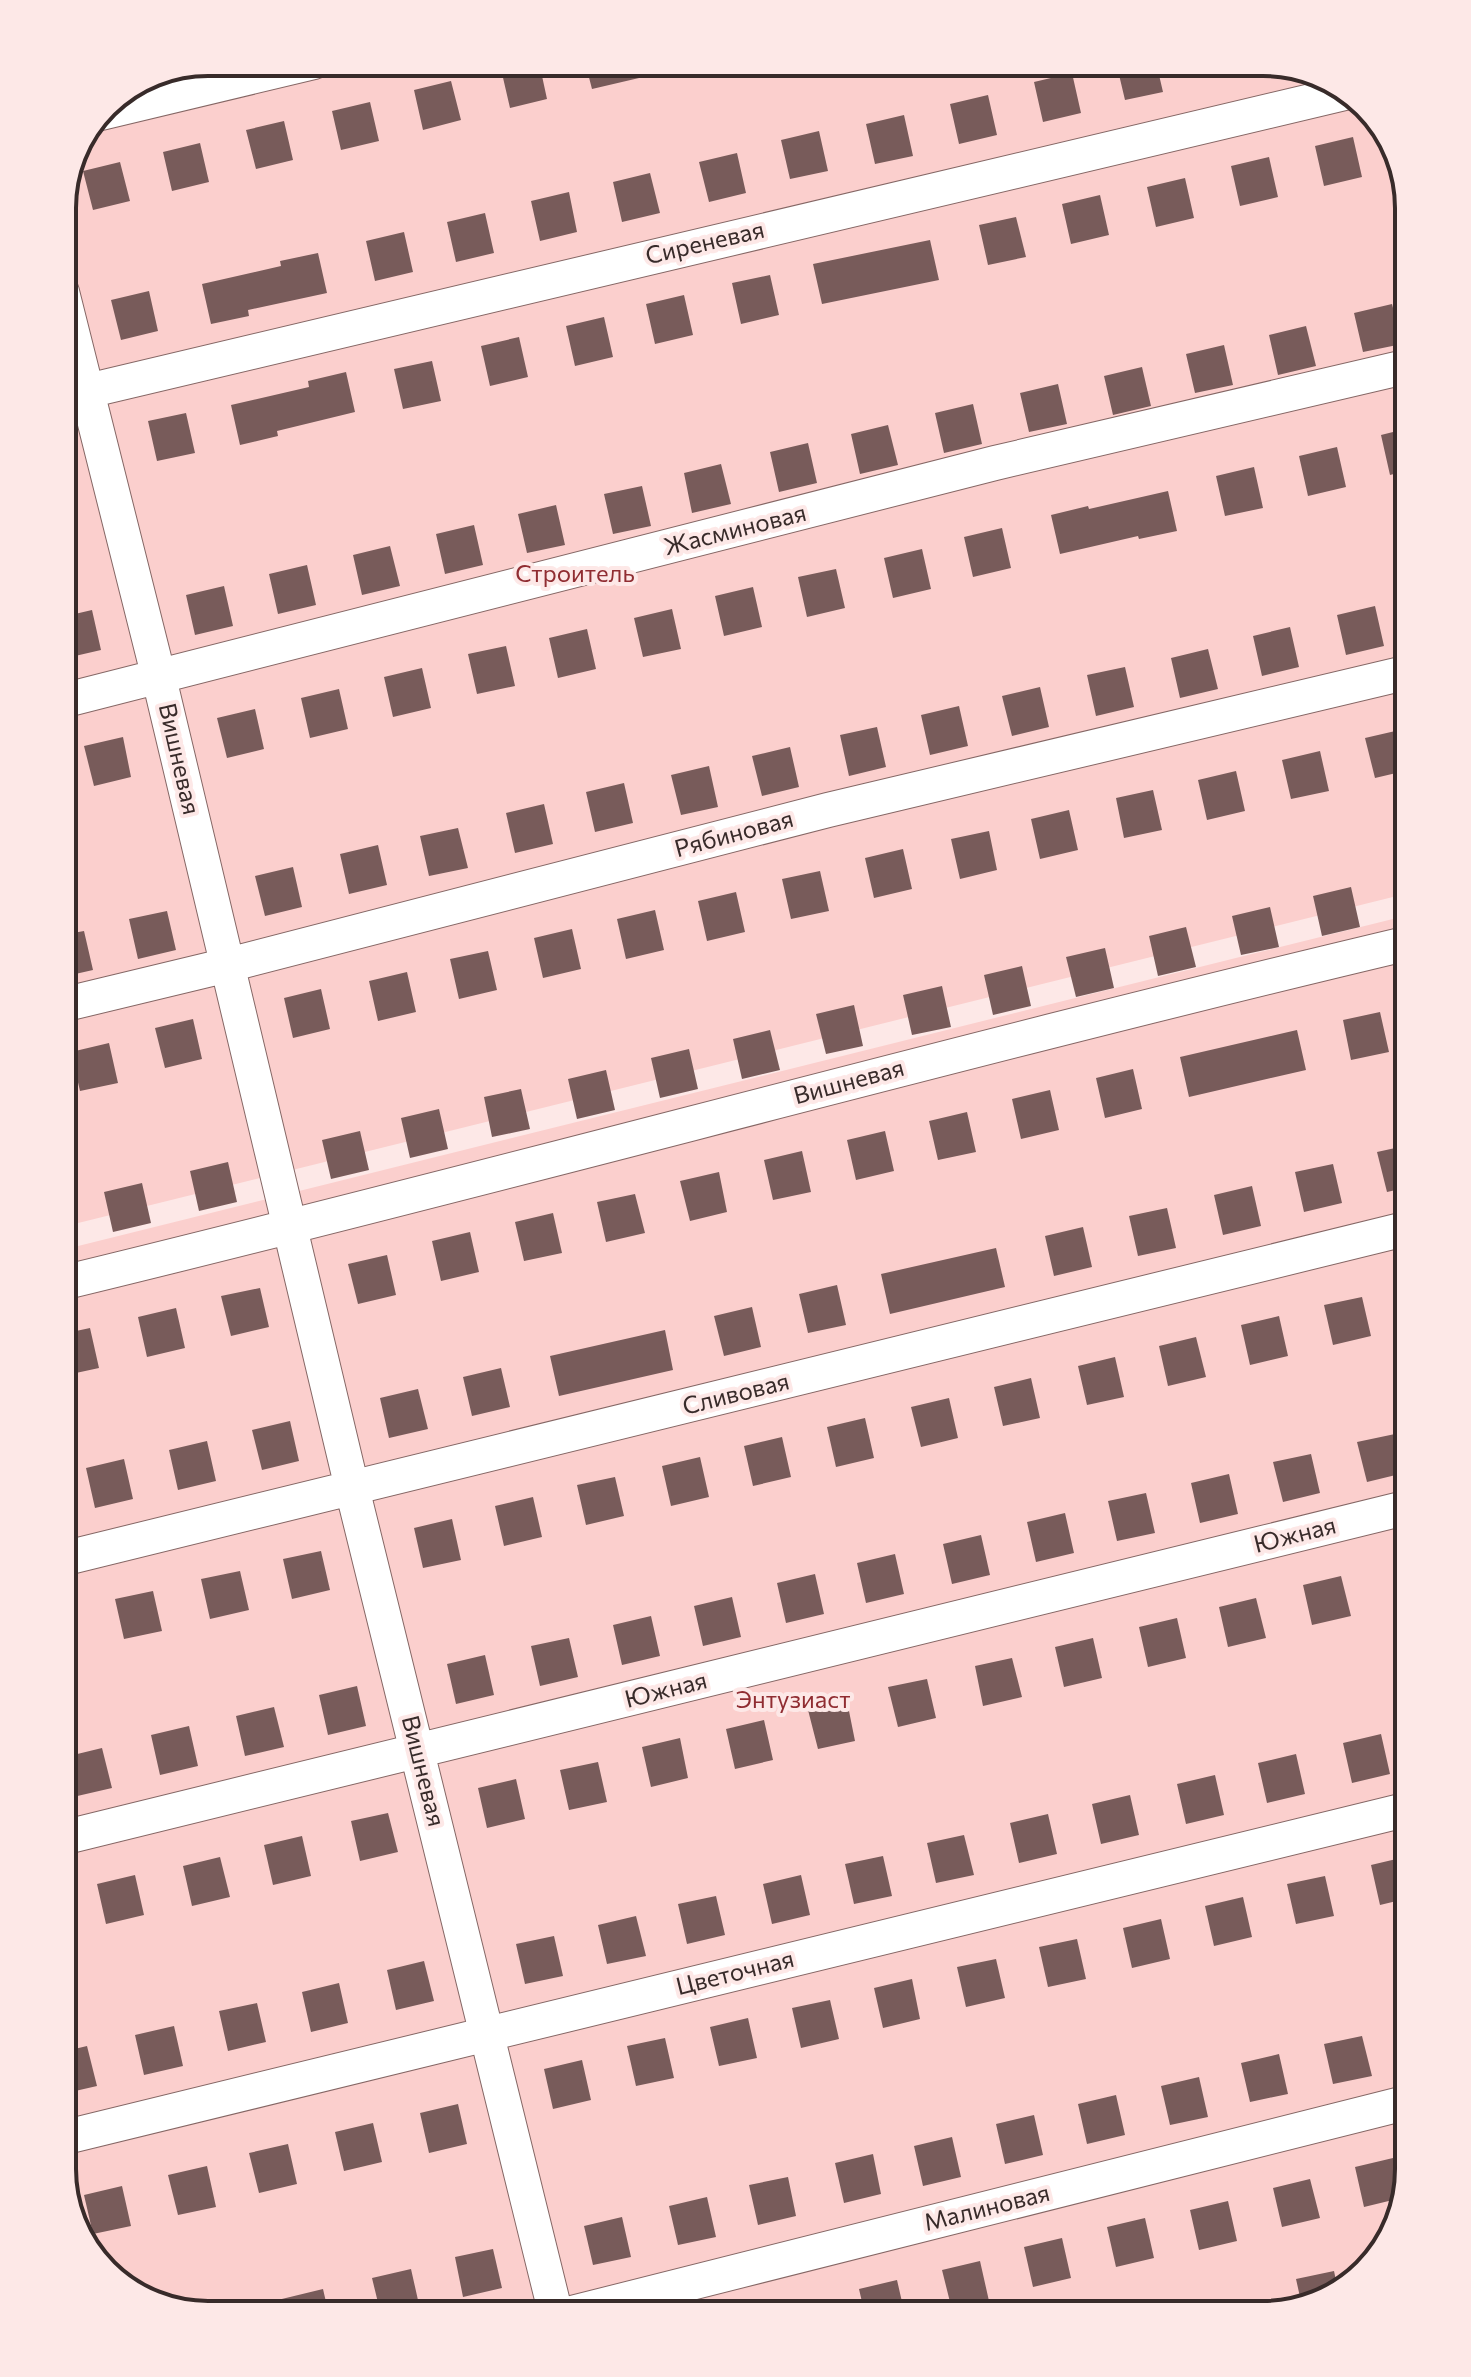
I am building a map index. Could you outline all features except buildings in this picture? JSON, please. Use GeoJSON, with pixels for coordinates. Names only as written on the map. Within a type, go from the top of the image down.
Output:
{"type":"FeatureCollection","features":[{"type":"Feature","properties":{"kind":"street"},"geometry":{"type":"LineString","coordinates":[[124,108],[256,76]]}},
{"type":"Feature","properties":{"kind":"street","name":"Сиреневая"},"geometry":{"type":"LineString","coordinates":[[76,394],[1332,96]]}},
{"type":"Feature","properties":{"kind":"street","name":"Жасминовая"},"geometry":{"type":"LineString","coordinates":[[76,698],[995,463],[1395,369]]}},
{"type":"Feature","properties":{"kind":"street","name":"Вишневая"},"geometry":{"type":"LineString","coordinates":[[76,401],[159,678],[352,1488],[553,2301]]}},
{"type":"Feature","properties":{"kind":"street","name":"Рябиновая"},"geometry":{"type":"LineString","coordinates":[[76,1002],[828,810],[1395,675]]}},
{"type":"Feature","properties":{"kind":"street","name":"Вишневая"},"geometry":{"type":"LineString","coordinates":[[76,1280],[291,1228],[1130,1009],[1395,946]]}},
{"type":"Feature","properties":{"kind":"street","name":"Сливовая"},"geometry":{"type":"LineString","coordinates":[[76,1556],[1395,1231]]}},
{"type":"Feature","properties":{"kind":"street","name":"Южная"},"geometry":{"type":"LineString","coordinates":[[76,1835],[1395,1510]]}},
{"type":"Feature","properties":{"kind":"street","name":"Цветочная"},"geometry":{"type":"LineString","coordinates":[[76,2135],[1395,1812]]}},
{"type":"Feature","properties":{"kind":"street","name":"Малиновая"},"geometry":{"type":"LineString","coordinates":[[620,2301],[1395,2106]]}},
{"type":"Feature","properties":{"kind":"green space","name":"Строитель"},"geometry":{"type":"Polygon","coordinates":[[[208,76],[1272,76],[1305,83],[1336,98],[1373,135],[1391,174],[1394,191],[1395,896],[76,1224],[76,199],[80,174],[98,135],[135,98],[157,86],[208,76]]]}},
{"type":"Feature","properties":{"kind":"green space","name":"Энтузиаст"},"geometry":{"type":"Polygon","coordinates":[[[1395,918],[1395,2169],[1391,2203],[1368,2249],[1343,2274],[1321,2287],[1297,2297],[1263,2301],[199,2301],[166,2294],[135,2279],[98,2242],[83,2211],[76,2169],[76,1247],[1395,918]]]}}]}
